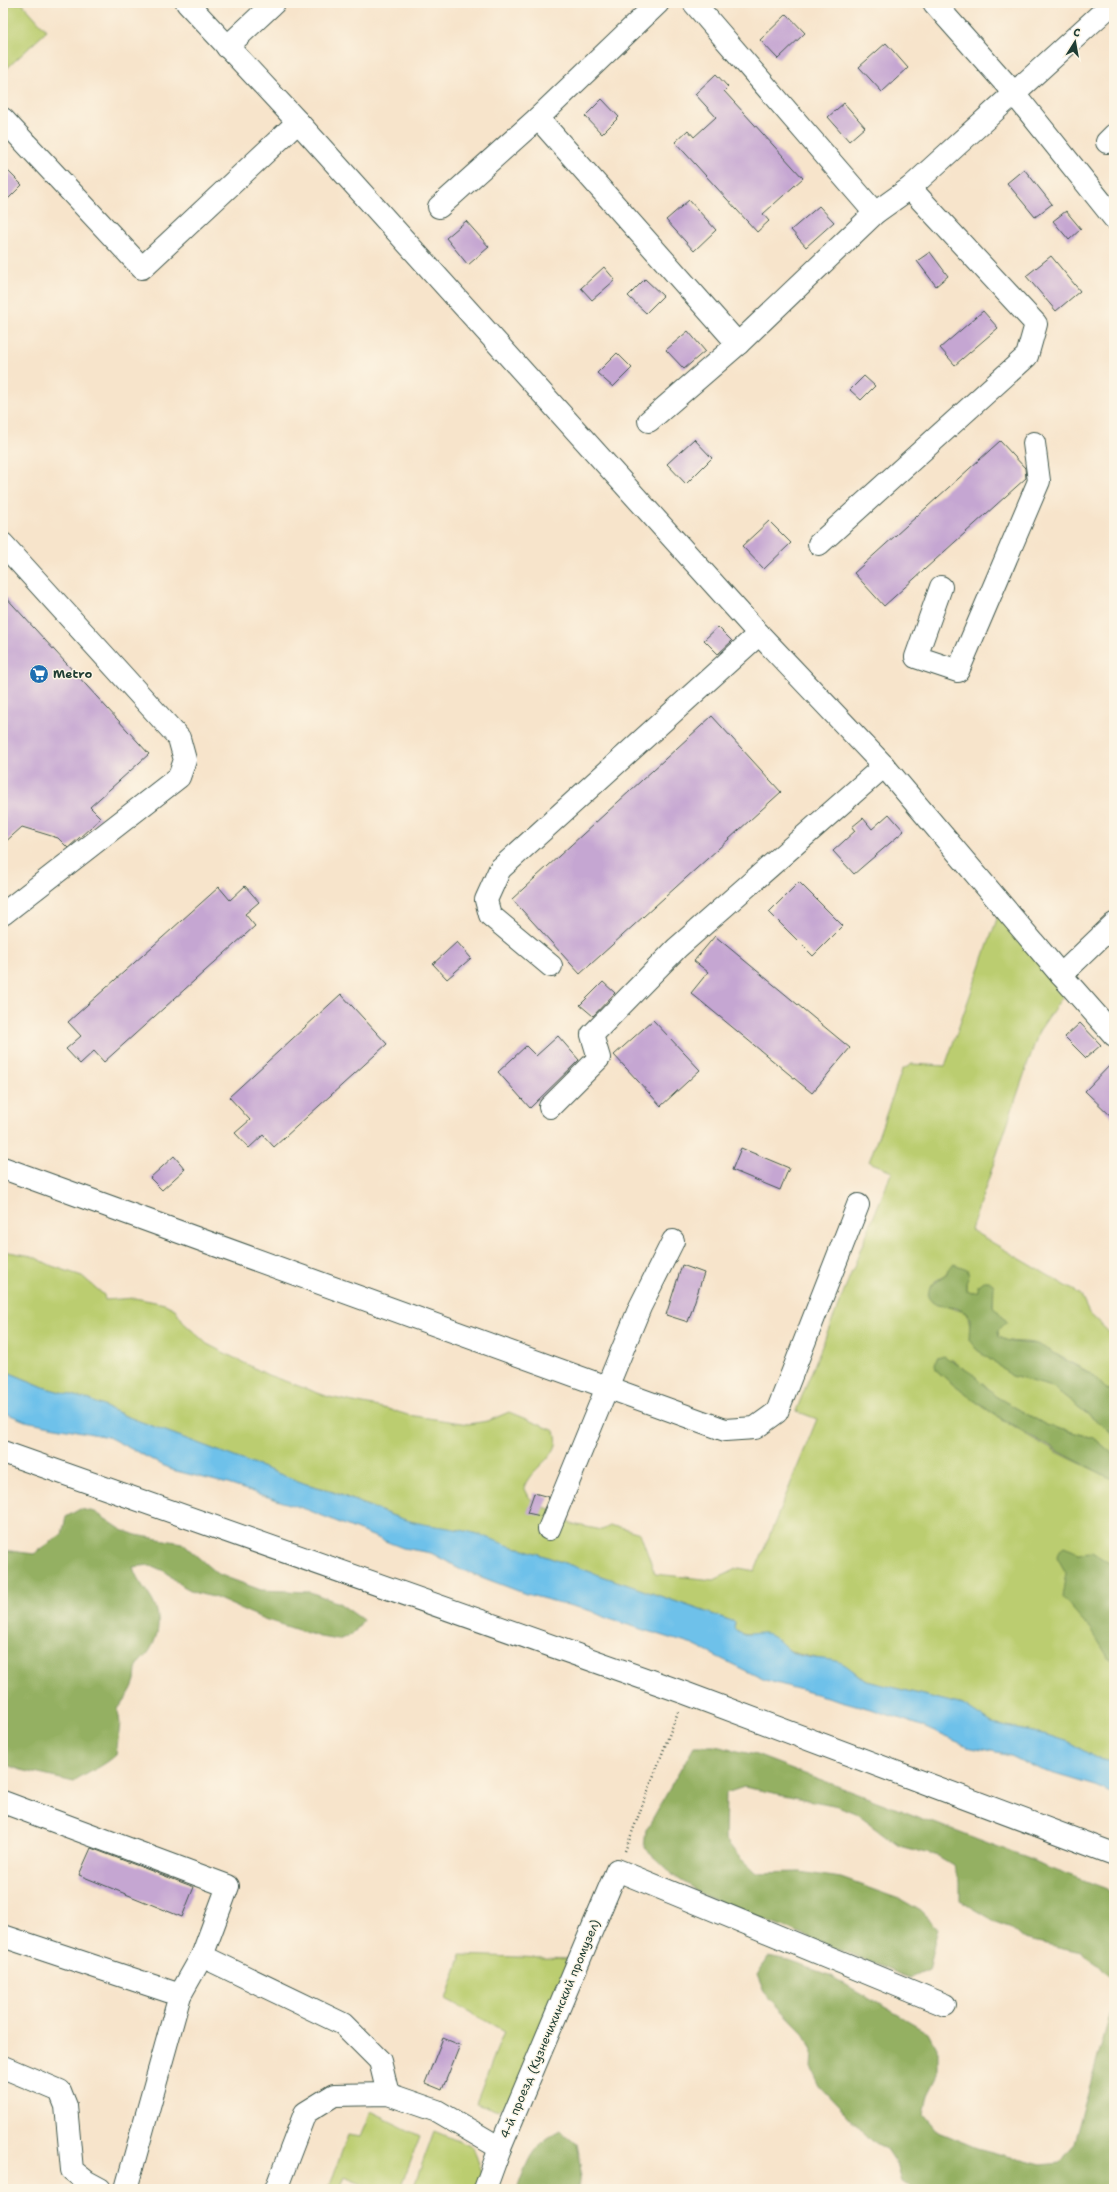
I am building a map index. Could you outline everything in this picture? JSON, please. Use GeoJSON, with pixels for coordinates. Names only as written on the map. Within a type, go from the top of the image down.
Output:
{"type":"FeatureCollection","features":[{"type":"Feature","properties":{"kind":"street"},"geometry":{"type":"LineString","coordinates":[[186,3],[298,122],[759,634],[884,766],[1060,975],[1104,1016],[1114,1035]]}},
{"type":"Feature","properties":{"kind":"street"},"geometry":{"type":"LineString","coordinates":[[227,48],[274,3]]}},
{"type":"Feature","properties":{"kind":"street"},"geometry":{"type":"LineString","coordinates":[[439,207],[538,118],[658,3]]}},
{"type":"Feature","properties":{"kind":"street"},"geometry":{"type":"LineString","coordinates":[[694,3],[875,213]]}},
{"type":"Feature","properties":{"kind":"street"},"geometry":{"type":"LineString","coordinates":[[934,3],[1013,92],[1114,218]]}},
{"type":"Feature","properties":{"kind":"street"},"geometry":{"type":"LineString","coordinates":[[649,421],[738,344],[875,213],[910,188],[1013,92],[1113,3]]}},
{"type":"Feature","properties":{"kind":"street"},"geometry":{"type":"LineString","coordinates":[[538,118],[738,344]]}},
{"type":"Feature","properties":{"kind":"street"},"geometry":{"type":"LineString","coordinates":[[3,119],[142,268],[298,122]]}},
{"type":"Feature","properties":{"kind":"street"},"geometry":{"type":"LineString","coordinates":[[819,544],[1027,356],[1036,324],[910,188]]}},
{"type":"Feature","properties":{"kind":"street"},"geometry":{"type":"LineString","coordinates":[[941,588],[916,657],[958,671],[1039,481],[1034,443]]}},
{"type":"Feature","properties":{"kind":"street"},"geometry":{"type":"LineString","coordinates":[[3,544],[179,738],[185,760],[179,777],[3,914]]}},
{"type":"Feature","properties":{"kind":"street"},"geometry":{"type":"LineString","coordinates":[[551,966],[490,915],[486,900],[500,869],[759,634]]}},
{"type":"Feature","properties":{"kind":"street"},"geometry":{"type":"LineString","coordinates":[[550,1107],[599,1058],[592,1035],[677,948],[884,766]]}},
{"type":"Feature","properties":{"kind":"street"},"geometry":{"type":"LineString","coordinates":[[1060,975],[1114,924]]}},
{"type":"Feature","properties":{"kind":"street"},"geometry":{"type":"LineString","coordinates":[[3,1168],[725,1430],[755,1428],[777,1412],[858,1205]]}},
{"type":"Feature","properties":{"kind":"street"},"geometry":{"type":"LineString","coordinates":[[548,1529],[608,1388],[640,1307],[673,1241]]}},
{"type":"Feature","properties":{"kind":"street"},"geometry":{"type":"LineString","coordinates":[[3,1452],[685,1693],[1114,1854]]}},
{"type":"Feature","properties":{"kind":"street"},"geometry":{"type":"LineString","coordinates":[[4,1806],[228,1886],[202,1956],[180,1996],[126,2189]]}},
{"type":"Feature","properties":{"kind":"street"},"geometry":{"type":"LineString","coordinates":[[617,1870],[945,2005]]}},
{"type":"Feature","properties":{"kind":"street","name":"4-й проезд (Кузнечихинский промузел)"},"geometry":{"type":"LineString","coordinates":[[485,2189],[500,2148],[617,1870]]}},
{"type":"Feature","properties":{"kind":"street"},"geometry":{"type":"LineString","coordinates":[[3,1936],[180,1996]]}},
{"type":"Feature","properties":{"kind":"street"},"geometry":{"type":"LineString","coordinates":[[202,1956],[343,2024],[380,2061],[388,2094]]}},
{"type":"Feature","properties":{"kind":"street"},"geometry":{"type":"LineString","coordinates":[[3,2067],[60,2091],[66,2106],[72,2170],[87,2182],[100,2189]]}},
{"type":"Feature","properties":{"kind":"street"},"geometry":{"type":"LineString","coordinates":[[276,2189],[305,2113],[334,2095],[388,2094],[437,2111],[500,2148]]}},
{"type":"Feature","properties":{"kind":"path"},"geometry":{"type":"LineString","coordinates":[[617,1870],[685,1693]]}},
{"type":"Feature","properties":{"kind":"green space"},"geometry":{"type":"Polygon","coordinates":[[[3,3],[22,3],[47,31],[3,72],[3,3]]]}},
{"type":"Feature","properties":{"kind":"green space"},"geometry":{"type":"Polygon","coordinates":[[[998,916],[1065,993],[1039,1031],[971,1230],[1080,1294],[1089,1313],[1114,1337],[1114,1391],[1102,1386],[1089,1372],[1044,1348],[1029,1342],[1008,1341],[999,1337],[998,1330],[1002,1325],[1008,1323],[993,1306],[993,1292],[972,1292],[966,1290],[966,1283],[948,1269],[946,1275],[935,1281],[932,1302],[967,1313],[976,1349],[1012,1376],[1053,1387],[1114,1435],[1114,1455],[1094,1438],[1046,1425],[995,1396],[985,1385],[951,1359],[936,1370],[977,1402],[1021,1432],[1051,1449],[1114,1480],[1114,1761],[1094,1757],[1069,1742],[1048,1735],[992,1724],[963,1705],[867,1681],[852,1670],[824,1660],[795,1653],[787,1649],[778,1640],[738,1632],[734,1628],[735,1622],[524,1549],[505,1546],[489,1539],[404,1520],[326,1489],[306,1484],[123,1415],[90,1400],[46,1388],[3,1370],[3,1251],[32,1256],[52,1266],[82,1276],[104,1295],[105,1300],[135,1298],[165,1304],[175,1309],[185,1324],[207,1344],[268,1375],[329,1397],[388,1409],[408,1415],[468,1424],[488,1421],[509,1412],[555,1431],[557,1440],[552,1454],[528,1479],[524,1487],[529,1497],[536,1504],[555,1511],[572,1524],[602,1530],[610,1526],[620,1527],[640,1533],[655,1574],[714,1580],[739,1568],[755,1571],[817,1419],[796,1411],[892,1171],[869,1162],[902,1070],[912,1064],[945,1066],[998,916]]]}},
{"type":"Feature","properties":{"kind":"green space"},"geometry":{"type":"Polygon","coordinates":[[[954,1264],[967,1269],[969,1276],[966,1283],[966,1290],[972,1292],[978,1291],[978,1285],[983,1281],[989,1281],[994,1285],[993,1306],[1008,1323],[1002,1325],[998,1330],[999,1337],[1011,1342],[1037,1344],[1092,1374],[1106,1389],[1114,1391],[1114,1435],[1053,1387],[1012,1376],[976,1349],[969,1340],[970,1319],[967,1313],[956,1308],[937,1305],[932,1302],[928,1297],[930,1286],[946,1275],[948,1269],[954,1264]]]}},
{"type":"Feature","properties":{"kind":"green space"},"geometry":{"type":"Polygon","coordinates":[[[944,1356],[974,1375],[995,1396],[1046,1425],[1094,1438],[1114,1455],[1114,1480],[1021,1431],[978,1403],[936,1370],[935,1364],[937,1358],[944,1356]]]}},
{"type":"Feature","properties":{"kind":"green space"},"geometry":{"type":"Polygon","coordinates":[[[80,1509],[95,1512],[122,1530],[136,1535],[182,1543],[216,1573],[231,1579],[261,1590],[310,1592],[339,1603],[363,1620],[353,1634],[338,1640],[320,1637],[264,1619],[214,1597],[196,1593],[179,1584],[166,1572],[150,1565],[133,1567],[137,1577],[155,1606],[158,1618],[158,1631],[148,1653],[137,1667],[132,1688],[118,1709],[120,1724],[116,1755],[106,1763],[74,1782],[21,1770],[3,1763],[3,1550],[34,1554],[62,1534],[66,1517],[80,1509]]]}},
{"type":"Feature","properties":{"kind":"green space"},"geometry":{"type":"Polygon","coordinates":[[[1064,1547],[1079,1553],[1092,1552],[1114,1566],[1114,1660],[1108,1657],[1092,1631],[1062,1597],[1066,1573],[1057,1557],[1058,1552],[1064,1547]]]}},
{"type":"Feature","properties":{"kind":"green space"},"geometry":{"type":"Polygon","coordinates":[[[694,1746],[715,1746],[756,1755],[1107,1889],[1114,1897],[1114,2189],[916,2189],[901,2182],[896,2164],[886,2149],[871,2140],[819,2086],[811,2069],[812,2051],[805,2034],[764,1992],[757,1975],[768,1957],[788,1961],[829,1975],[928,2032],[938,2051],[938,2075],[928,2095],[924,2115],[938,2132],[977,2148],[1041,2165],[1061,2163],[1073,2146],[1110,2014],[1113,1996],[1110,1978],[1097,1963],[1081,1952],[1024,1939],[1009,1926],[992,1920],[960,1901],[960,1882],[953,1865],[938,1856],[900,1846],[855,1813],[838,1806],[744,1787],[726,1793],[725,1839],[739,1857],[756,1873],[800,1872],[841,1878],[902,1900],[921,1911],[938,1928],[928,1970],[910,1978],[705,1896],[674,1876],[644,1848],[646,1830],[694,1746]]]}},
{"type":"Feature","properties":{"kind":"green space"},"geometry":{"type":"Polygon","coordinates":[[[461,1955],[571,1959],[517,2092],[498,2111],[476,2103],[504,2031],[446,1999],[461,1955]]]}},
{"type":"Feature","properties":{"kind":"green space"},"geometry":{"type":"Polygon","coordinates":[[[371,2112],[420,2136],[400,2189],[376,2189],[344,2176],[339,2189],[329,2188],[348,2134],[361,2136],[371,2112]]]}},
{"type":"Feature","properties":{"kind":"green space"},"geometry":{"type":"Polygon","coordinates":[[[561,2130],[577,2144],[581,2165],[578,2189],[517,2189],[532,2154],[543,2142],[561,2130]]]}},
{"type":"Feature","properties":{"kind":"green space"},"geometry":{"type":"Polygon","coordinates":[[[434,2131],[473,2147],[482,2172],[475,2189],[413,2189],[434,2131]]]}},
{"type":"Feature","properties":{"kind":"water"},"geometry":{"type":"Polygon","coordinates":[[[3,1370],[46,1388],[90,1400],[123,1415],[306,1484],[331,1491],[391,1515],[422,1524],[471,1532],[507,1545],[524,1549],[735,1622],[734,1628],[738,1632],[746,1634],[769,1634],[776,1638],[793,1653],[805,1657],[842,1663],[867,1681],[963,1705],[992,1724],[1048,1735],[1069,1742],[1094,1757],[1114,1761],[1114,1794],[1095,1786],[1041,1770],[1011,1755],[967,1746],[916,1724],[874,1710],[765,1680],[693,1645],[606,1618],[591,1611],[526,1594],[463,1570],[431,1553],[403,1548],[308,1510],[228,1484],[172,1470],[108,1437],[25,1421],[3,1412],[3,1370]]]}},
{"type":"Feature","properties":{"kind":"building"},"geometry":{"type":"Polygon","coordinates":[[[787,14],[805,33],[778,59],[760,40],[787,14]]]}},
{"type":"Feature","properties":{"kind":"building"},"geometry":{"type":"Polygon","coordinates":[[[886,43],[908,68],[882,92],[859,67],[886,43]]]}},
{"type":"Feature","properties":{"kind":"building"},"geometry":{"type":"Polygon","coordinates":[[[716,74],[728,87],[724,91],[803,178],[763,214],[769,221],[757,232],[675,142],[688,130],[694,137],[716,117],[695,94],[716,74]]]}},
{"type":"Feature","properties":{"kind":"building"},"geometry":{"type":"Polygon","coordinates":[[[602,99],[619,117],[602,134],[585,116],[602,99]]]}},
{"type":"Feature","properties":{"kind":"building"},"geometry":{"type":"Polygon","coordinates":[[[844,103],[865,127],[849,141],[828,117],[844,103]]]}},
{"type":"Feature","properties":{"kind":"building"},"geometry":{"type":"Polygon","coordinates":[[[3,166],[22,185],[3,204],[3,166]]]}},
{"type":"Feature","properties":{"kind":"building"},"geometry":{"type":"Polygon","coordinates":[[[1024,169],[1052,204],[1035,217],[1007,183],[1024,169]]]}},
{"type":"Feature","properties":{"kind":"building"},"geometry":{"type":"Polygon","coordinates":[[[689,200],[716,230],[694,251],[666,220],[689,200]]]}},
{"type":"Feature","properties":{"kind":"building"},"geometry":{"type":"Polygon","coordinates":[[[819,206],[834,222],[806,247],[791,230],[819,206]]]}},
{"type":"Feature","properties":{"kind":"building"},"geometry":{"type":"Polygon","coordinates":[[[1066,211],[1081,229],[1069,240],[1053,221],[1066,211]]]}},
{"type":"Feature","properties":{"kind":"building"},"geometry":{"type":"Polygon","coordinates":[[[466,221],[489,247],[468,265],[446,238],[466,221]]]}},
{"type":"Feature","properties":{"kind":"building"},"geometry":{"type":"Polygon","coordinates":[[[930,252],[948,276],[936,286],[917,261],[930,252]]]}},
{"type":"Feature","properties":{"kind":"building"},"geometry":{"type":"Polygon","coordinates":[[[1051,256],[1080,291],[1056,311],[1026,276],[1051,256]]]}},
{"type":"Feature","properties":{"kind":"building"},"geometry":{"type":"Polygon","coordinates":[[[604,267],[615,280],[592,300],[581,288],[604,267]]]}},
{"type":"Feature","properties":{"kind":"building"},"geometry":{"type":"Polygon","coordinates":[[[645,279],[663,296],[646,313],[628,296],[645,279]]]}},
{"type":"Feature","properties":{"kind":"building"},"geometry":{"type":"Polygon","coordinates":[[[983,311],[998,328],[955,365],[940,348],[983,311]]]}},
{"type":"Feature","properties":{"kind":"building"},"geometry":{"type":"Polygon","coordinates":[[[688,331],[705,351],[684,369],[666,350],[688,331]]]}},
{"type":"Feature","properties":{"kind":"building"},"geometry":{"type":"Polygon","coordinates":[[[617,353],[632,368],[613,387],[597,373],[617,353]]]}},
{"type":"Feature","properties":{"kind":"building"},"geometry":{"type":"Polygon","coordinates":[[[864,376],[875,386],[861,400],[850,390],[864,376]]]}},
{"type":"Feature","properties":{"kind":"building"},"geometry":{"type":"Polygon","coordinates":[[[694,439],[712,458],[686,484],[667,464],[694,439]]]}},
{"type":"Feature","properties":{"kind":"building"},"geometry":{"type":"Polygon","coordinates":[[[1000,441],[1025,468],[1026,478],[884,606],[854,573],[1000,441]]]}},
{"type":"Feature","properties":{"kind":"building"},"geometry":{"type":"Polygon","coordinates":[[[769,521],[791,543],[764,569],[742,546],[769,521]]]}},
{"type":"Feature","properties":{"kind":"building","name":"Metro"},"geometry":{"type":"Polygon","coordinates":[[[3,594],[149,754],[90,807],[101,818],[68,848],[58,838],[22,827],[3,844],[3,594]]]}},
{"type":"Feature","properties":{"kind":"building"},"geometry":{"type":"Polygon","coordinates":[[[718,627],[732,641],[718,654],[704,640],[718,627]]]}},
{"type":"Feature","properties":{"kind":"building"},"geometry":{"type":"Polygon","coordinates":[[[712,716],[781,792],[580,974],[512,899],[712,716]]]}},
{"type":"Feature","properties":{"kind":"building"},"geometry":{"type":"Polygon","coordinates":[[[889,814],[904,831],[854,874],[833,851],[855,831],[852,827],[863,818],[872,829],[889,814]]]}},
{"type":"Feature","properties":{"kind":"building"},"geometry":{"type":"Polygon","coordinates":[[[799,882],[843,926],[813,956],[769,912],[799,882]]]}},
{"type":"Feature","properties":{"kind":"building"},"geometry":{"type":"Polygon","coordinates":[[[245,886],[259,902],[245,914],[255,926],[104,1062],[94,1051],[80,1064],[66,1049],[81,1036],[68,1022],[219,887],[230,900],[245,886]]]}},
{"type":"Feature","properties":{"kind":"building"},"geometry":{"type":"Polygon","coordinates":[[[715,936],[850,1048],[812,1093],[691,993],[708,972],[694,961],[715,936]]]}},
{"type":"Feature","properties":{"kind":"building"},"geometry":{"type":"Polygon","coordinates":[[[457,942],[471,958],[447,979],[433,964],[457,942]]]}},
{"type":"Feature","properties":{"kind":"building"},"geometry":{"type":"Polygon","coordinates":[[[603,982],[615,993],[593,1016],[580,1005],[603,982]]]}},
{"type":"Feature","properties":{"kind":"building"},"geometry":{"type":"Polygon","coordinates":[[[341,994],[387,1044],[274,1147],[263,1135],[249,1148],[235,1133],[250,1120],[229,1097],[341,994]]]}},
{"type":"Feature","properties":{"kind":"building"},"geometry":{"type":"Polygon","coordinates":[[[653,1020],[700,1070],[661,1106],[614,1055],[653,1020]]]}},
{"type":"Feature","properties":{"kind":"building"},"geometry":{"type":"Polygon","coordinates":[[[1080,1023],[1101,1045],[1086,1058],[1065,1037],[1080,1023]]]}},
{"type":"Feature","properties":{"kind":"building"},"geometry":{"type":"Polygon","coordinates":[[[558,1036],[579,1060],[530,1108],[498,1072],[526,1046],[536,1056],[558,1036]]]}},
{"type":"Feature","properties":{"kind":"building"},"geometry":{"type":"Polygon","coordinates":[[[1114,1061],[1114,1119],[1085,1091],[1114,1061]]]}},
{"type":"Feature","properties":{"kind":"building"},"geometry":{"type":"Polygon","coordinates":[[[741,1148],[789,1168],[780,1190],[732,1170],[741,1148]]]}},
{"type":"Feature","properties":{"kind":"building"},"geometry":{"type":"Polygon","coordinates":[[[174,1156],[185,1169],[162,1190],[150,1178],[174,1156]]]}},
{"type":"Feature","properties":{"kind":"building"},"geometry":{"type":"Polygon","coordinates":[[[682,1265],[704,1273],[688,1322],[666,1315],[682,1265]]]}},
{"type":"Feature","properties":{"kind":"building"},"geometry":{"type":"Polygon","coordinates":[[[534,1493],[549,1497],[541,1516],[527,1513],[534,1493]]]}},
{"type":"Feature","properties":{"kind":"building"},"geometry":{"type":"Polygon","coordinates":[[[91,1848],[194,1887],[182,1917],[79,1875],[91,1848]]]}},
{"type":"Feature","properties":{"kind":"building"},"geometry":{"type":"Polygon","coordinates":[[[443,2038],[460,2045],[442,2090],[425,2083],[443,2038]]]}},
{"type":"Feature","properties":{"kind":"place","name":"Metro"},"geometry":{"type":"Point","coordinates":[39,674]}}]}
